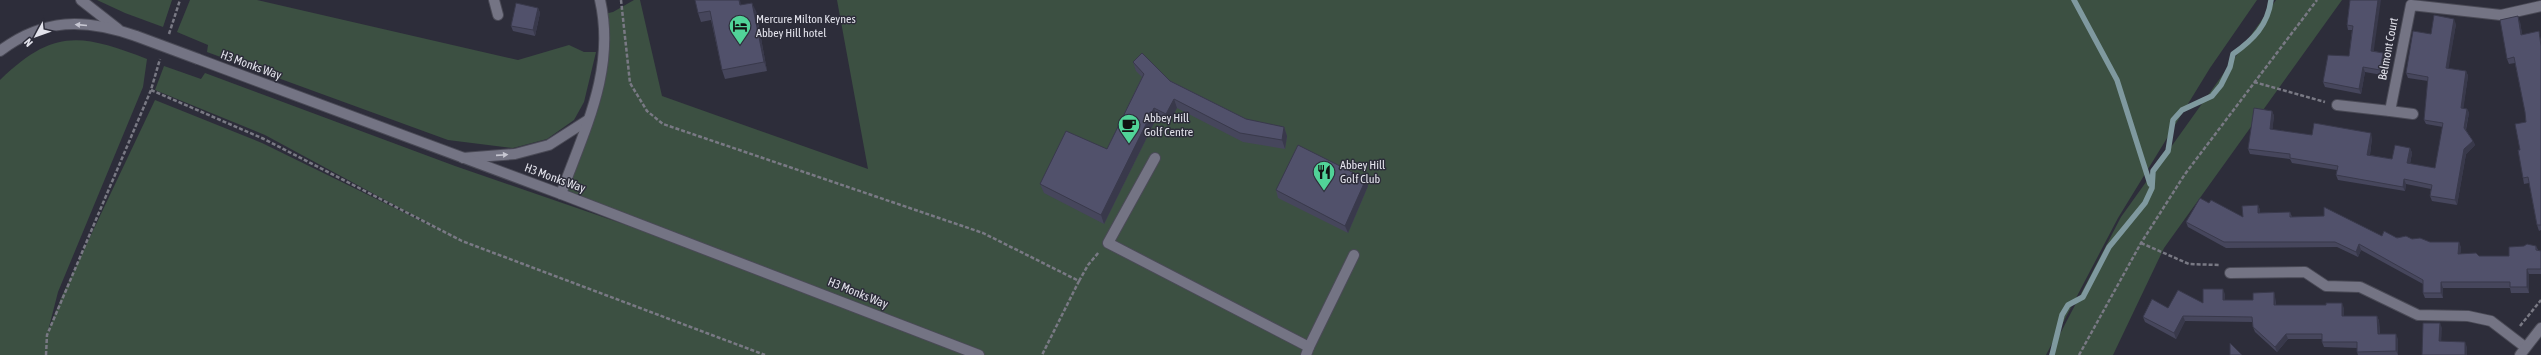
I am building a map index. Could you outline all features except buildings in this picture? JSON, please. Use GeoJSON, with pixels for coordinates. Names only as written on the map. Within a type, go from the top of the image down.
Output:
{"type":"FeatureCollection","features":[{"type":"Feature","properties":{"kind":"street","name":"H3 Monks Way"},"geometry":{"type":"LineString","coordinates":[[81,0],[120,31]]}},
{"type":"Feature","properties":{"kind":"street"},"geometry":{"type":"LineString","coordinates":[[494,0],[498,15]]}},
{"type":"Feature","properties":{"kind":"street"},"geometry":{"type":"LineString","coordinates":[[561,194],[598,97],[605,59],[604,14],[600,0]]}},
{"type":"Feature","properties":{"kind":"street","name":"Belmont Court"},"geometry":{"type":"LineString","coordinates":[[2390,111],[2410,5],[2501,15],[2541,6]]}},
{"type":"Feature","properties":{"kind":"street","name":"H3 Monks Way"},"geometry":{"type":"LineString","coordinates":[[0,51],[20,36],[42,27],[64,24],[120,31],[561,194],[979,355]]}},
{"type":"Feature","properties":{"kind":"street"},"geometry":{"type":"LineString","coordinates":[[2337,105],[2413,114]]}},
{"type":"Feature","properties":{"kind":"street"},"geometry":{"type":"LineString","coordinates":[[463,158],[515,154],[549,145],[588,120]]}},
{"type":"Feature","properties":{"kind":"street"},"geometry":{"type":"LineString","coordinates":[[1156,158],[1108,243],[1308,351],[1354,255]]}},
{"type":"Feature","properties":{"kind":"street"},"geometry":{"type":"LineString","coordinates":[[2230,273],[2305,272],[2326,286],[2360,287],[2418,315],[2468,316],[2491,321],[2512,335],[2522,351],[2541,328]]}},
{"type":"Feature","properties":{"kind":"path"},"geometry":{"type":"LineString","coordinates":[[621,0],[630,83],[647,110],[663,124],[984,233],[1080,281]]}},
{"type":"Feature","properties":{"kind":"path"},"geometry":{"type":"LineString","coordinates":[[2079,355],[2141,242],[2185,174],[2316,0]]}},
{"type":"Feature","properties":{"kind":"path"},"geometry":{"type":"LineString","coordinates":[[46,355],[47,335],[57,309],[151,90],[158,66]]}},
{"type":"Feature","properties":{"kind":"path"},"geometry":{"type":"LineString","coordinates":[[2254,82],[2337,105]]}},
{"type":"Feature","properties":{"kind":"path"},"geometry":{"type":"LineString","coordinates":[[151,90],[264,139],[462,241],[765,355]]}},
{"type":"Feature","properties":{"kind":"path"},"geometry":{"type":"LineString","coordinates":[[2141,242],[2189,264],[2225,265],[2230,273]]}},
{"type":"Feature","properties":{"kind":"path"},"geometry":{"type":"LineString","coordinates":[[1042,355],[1088,265],[1108,243]]}},
{"type":"Feature","properties":{"kind":"path"},"geometry":{"type":"LineString","coordinates":[[2512,335],[2541,300]]}},
{"type":"Feature","properties":{"kind":"green space"},"geometry":{"type":"Polygon","coordinates":[[[97,0],[172,0],[163,27],[125,13],[97,0]]]}},
{"type":"Feature","properties":{"kind":"green space"},"geometry":{"type":"Polygon","coordinates":[[[190,0],[257,0],[518,60],[569,45],[584,52],[596,52],[584,102],[574,120],[547,139],[513,148],[448,140],[207,52],[208,45],[177,32],[190,0]]]}},
{"type":"Feature","properties":{"kind":"green space","name":"Abbey Hill Golf Centre"},"geometry":{"type":"Polygon","coordinates":[[[634,0],[640,0],[662,96],[868,169],[837,0],[2257,0],[2210,68],[2118,218],[2046,355],[0,355],[0,80],[19,63],[36,51],[53,44],[69,41],[86,41],[104,44],[147,59],[143,87],[58,292],[48,331],[62,296],[155,100],[262,143],[448,234],[265,135],[155,90],[164,66],[201,79],[205,73],[455,166],[803,286],[561,194],[598,97],[604,14],[613,12],[634,0]]]}},
{"type":"Feature","properties":{"kind":"green space"},"geometry":{"type":"Polygon","coordinates":[[[2276,0],[2342,0],[2164,248],[2113,355],[2049,355],[2121,217],[2276,0]]]}},
{"type":"Feature","properties":{"kind":"waterway"},"geometry":{"type":"LineString","coordinates":[[2074,0],[2117,80],[2150,184]]}},
{"type":"Feature","properties":{"kind":"waterway"},"geometry":{"type":"LineString","coordinates":[[2052,355],[2062,315],[2068,305],[2083,297],[2109,247],[2145,203],[2152,188],[2153,171],[2168,151],[2173,120],[2182,110],[2212,96],[2221,85],[2230,67],[2233,54],[2247,43],[2263,24],[2267,17],[2271,0]]}},
{"type":"Feature","properties":{"kind":"place","name":"Mercure Milton Keynes Abbey Hill hotel"},"geometry":{"type":"Point","coordinates":[740,46]}},
{"type":"Feature","properties":{"kind":"place","name":"Abbey Hill Golf Centre"},"geometry":{"type":"Point","coordinates":[1129,144]}},
{"type":"Feature","properties":{"kind":"place","name":"Abbey Hill Golf Club"},"geometry":{"type":"Point","coordinates":[1324,192]}}]}
